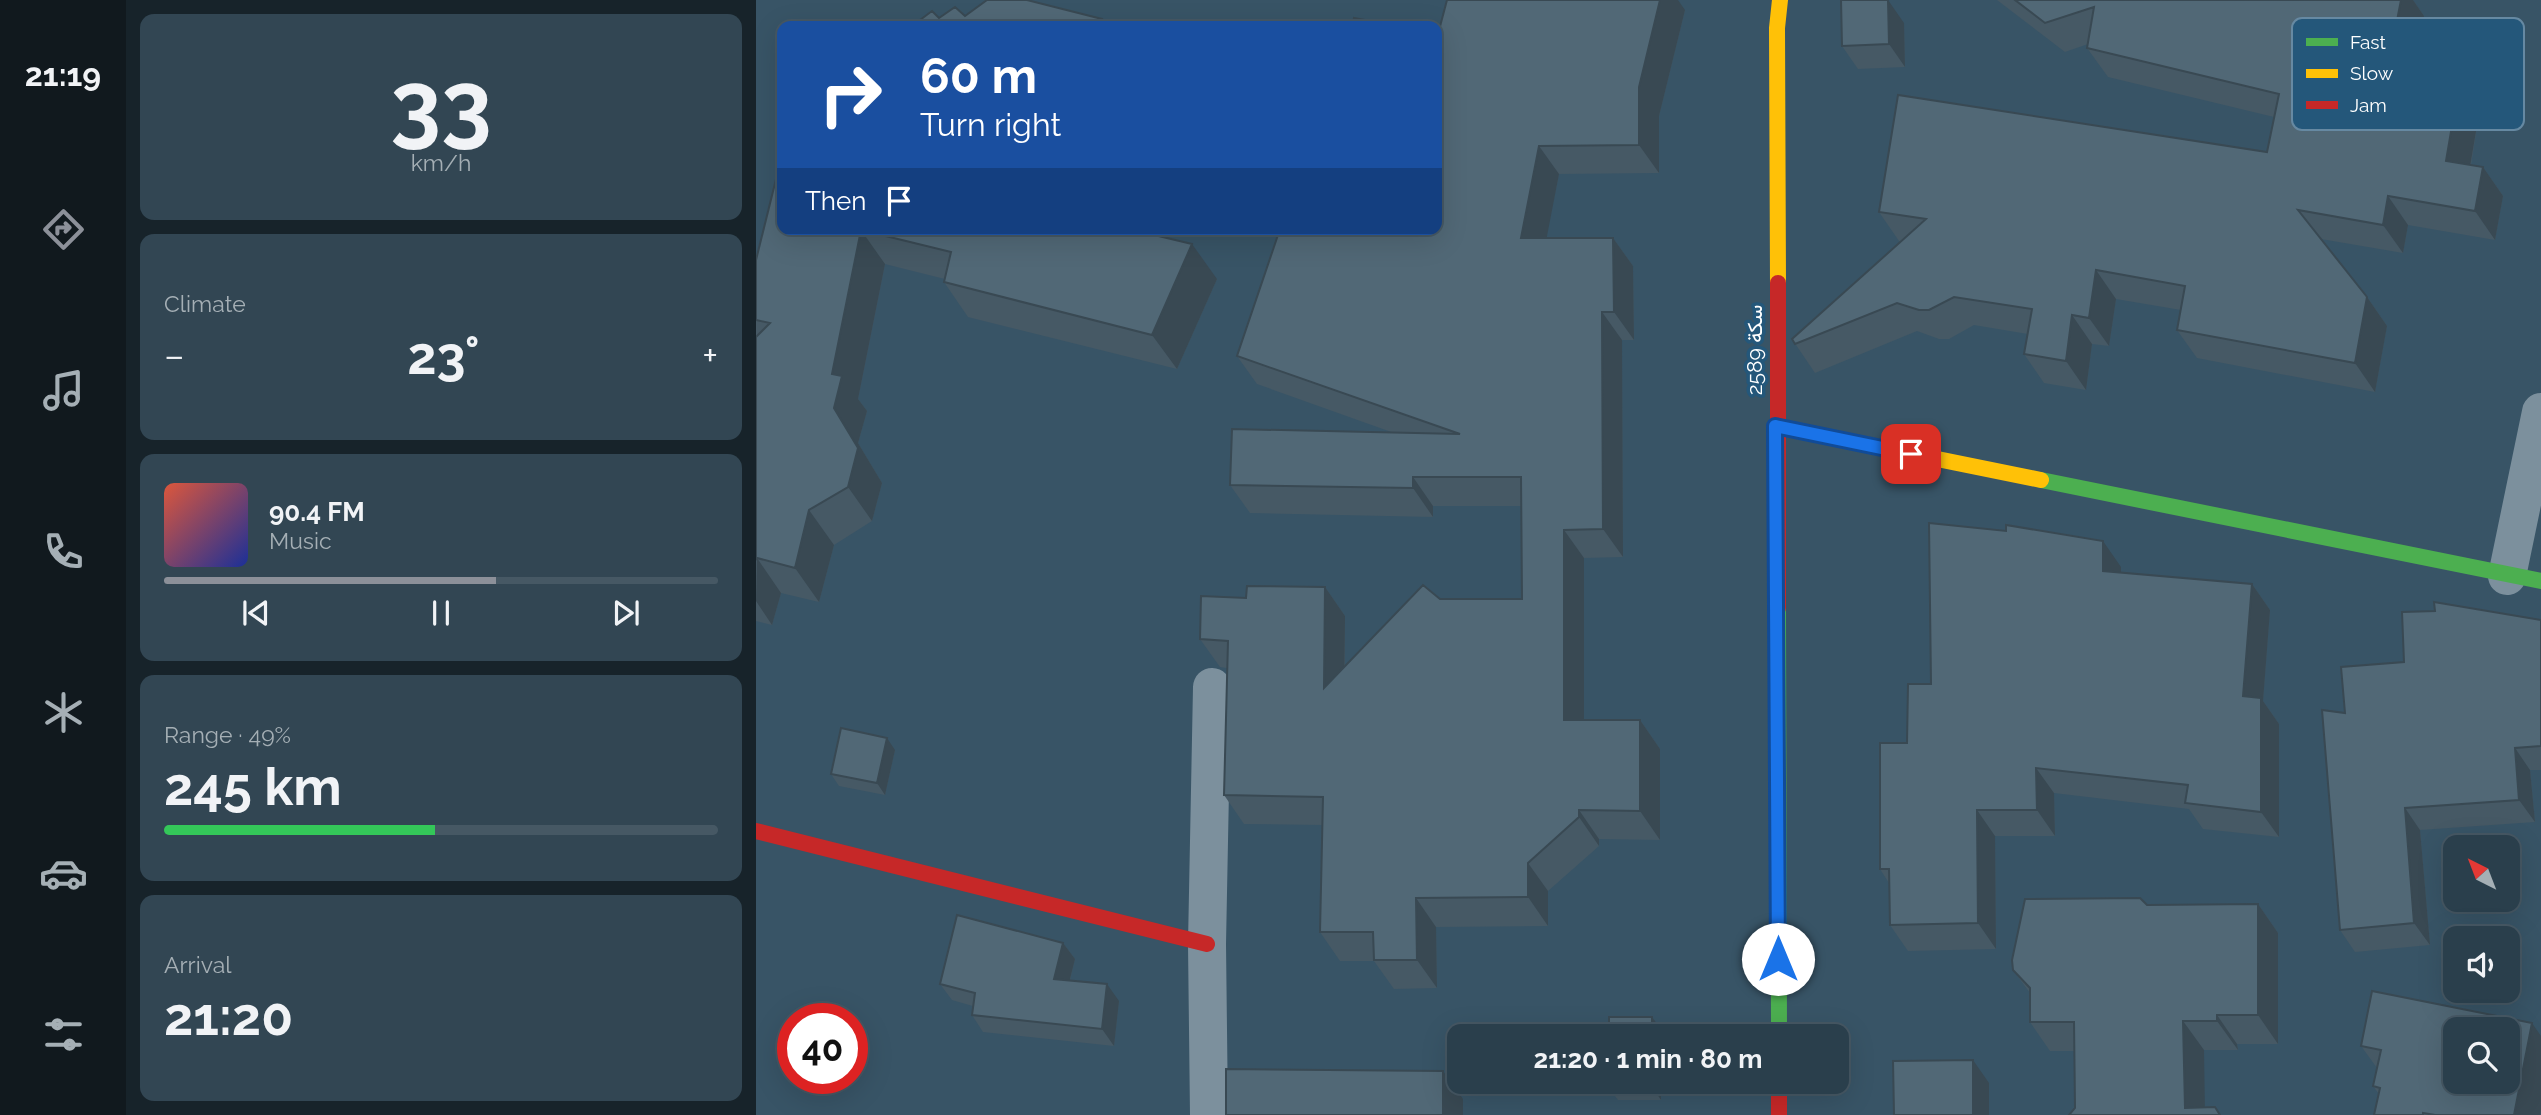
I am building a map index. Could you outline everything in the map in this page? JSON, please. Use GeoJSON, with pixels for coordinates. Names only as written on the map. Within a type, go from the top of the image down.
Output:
{"type":"FeatureCollection","features":[{"type":"Feature","properties":{"kind":"street","name":"سكة 2589"},"geometry":{"type":"LineString","coordinates":[[1779,1024],[1775,426],[1777,28],[1780,0]]}},
{"type":"Feature","properties":{"kind":"street"},"geometry":{"type":"LineString","coordinates":[[1775,426],[2524,579],[2541,412]]}},
{"type":"Feature","properties":{"kind":"street"},"geometry":{"type":"LineString","coordinates":[[1209,1115],[1207,944],[1212,687]]}},
{"type":"Feature","properties":{"kind":"street"},"geometry":{"type":"LineString","coordinates":[[756,831],[1207,944]]}},
{"type":"Feature","properties":{"kind":"street"},"geometry":{"type":"LineString","coordinates":[[1779,1094],[1779,1115]]}},
{"type":"Feature","properties":{"kind":"building"},"geometry":{"type":"Polygon","coordinates":[[[987,0],[1027,0],[1102,19],[919,21],[932,11],[939,18],[955,7],[965,16],[987,0]]]}},
{"type":"Feature","properties":{"kind":"building"},"geometry":{"type":"Polygon","coordinates":[[[1447,0],[1660,0],[1639,87],[1639,145],[1539,146],[1521,238],[1613,238],[1614,312],[1602,312],[1603,529],[1564,530],[1564,720],[1640,720],[1640,811],[1579,810],[1579,817],[1528,863],[1528,897],[1416,898],[1417,960],[1374,960],[1373,932],[1320,932],[1323,797],[1224,795],[1228,641],[1200,639],[1201,596],[1246,598],[1247,586],[1325,587],[1324,688],[1423,585],[1440,599],[1522,599],[1521,477],[1413,477],[1413,488],[1230,485],[1232,429],[1460,434],[1237,356],[1278,235],[1442,235],[1441,21],[1447,0]]]}},
{"type":"Feature","properties":{"kind":"building"},"geometry":{"type":"Polygon","coordinates":[[[1841,0],[1888,0],[1889,44],[1842,46],[1841,0]]]}},
{"type":"Feature","properties":{"kind":"building"},"geometry":{"type":"Polygon","coordinates":[[[2015,0],[2401,0],[2398,18],[2292,18],[2292,130],[2451,130],[2446,161],[2483,167],[2475,211],[2388,196],[2383,225],[2298,210],[2367,297],[2355,363],[2177,330],[2185,286],[2096,270],[2089,318],[2072,315],[2066,361],[2024,354],[2032,309],[1954,297],[1929,310],[1919,310],[1897,303],[1795,344],[1792,339],[1926,219],[1879,212],[1898,95],[2267,152],[2279,94],[2087,48],[2094,7],[2045,23],[2015,0]]]}},
{"type":"Feature","properties":{"kind":"building"},"geometry":{"type":"Polygon","coordinates":[[[777,175],[777,235],[860,235],[832,374],[842,376],[834,408],[858,448],[848,487],[809,510],[795,568],[757,558],[756,560],[756,337],[770,323],[756,320],[756,260],[777,175]]]}},
{"type":"Feature","properties":{"kind":"building"},"geometry":{"type":"Polygon","coordinates":[[[881,235],[1154,235],[1192,244],[1152,335],[944,282],[951,252],[881,235]]]}},
{"type":"Feature","properties":{"kind":"building"},"geometry":{"type":"Polygon","coordinates":[[[1929,523],[2006,531],[2006,525],[2103,541],[2103,571],[2252,584],[2243,696],[2261,698],[2261,812],[2185,803],[2188,785],[2036,768],[2037,810],[1977,810],[1978,923],[1890,925],[1889,869],[1880,869],[1880,743],[1907,743],[1908,684],[1931,684],[1929,523]]]}},
{"type":"Feature","properties":{"kind":"building"},"geometry":{"type":"Polygon","coordinates":[[[2434,602],[2541,620],[2541,746],[2515,748],[2519,800],[2405,808],[2414,923],[2340,930],[2322,710],[2345,713],[2341,667],[2404,662],[2402,612],[2435,611],[2434,602]]]}},
{"type":"Feature","properties":{"kind":"building"},"geometry":{"type":"Polygon","coordinates":[[[841,728],[887,738],[877,783],[831,774],[841,728]]]}},
{"type":"Feature","properties":{"kind":"building"},"geometry":{"type":"Polygon","coordinates":[[[2140,898],[2147,905],[2258,904],[2258,1015],[2217,1015],[2217,1021],[2183,1021],[2185,1108],[2215,1107],[2220,1115],[2069,1115],[2075,1108],[2074,1022],[2030,1022],[2030,988],[2013,970],[2012,960],[2025,899],[2140,898]]]}},
{"type":"Feature","properties":{"kind":"building"},"geometry":{"type":"Polygon","coordinates":[[[957,915],[1063,943],[1054,979],[1107,984],[1102,1029],[972,1015],[975,993],[940,984],[957,915]]]}},
{"type":"Feature","properties":{"kind":"building"},"geometry":{"type":"Polygon","coordinates":[[[2372,991],[2502,1017],[2443,1017],[2443,1094],[2518,1094],[2514,1115],[2374,1115],[2380,1088],[2373,1086],[2381,1050],[2361,1046],[2372,991]]]}},
{"type":"Feature","properties":{"kind":"building"},"geometry":{"type":"Polygon","coordinates":[[[1609,1017],[1652,1017],[1652,1024],[1609,1024],[1609,1017]]]}},
{"type":"Feature","properties":{"kind":"building"},"geometry":{"type":"Polygon","coordinates":[[[2520,1021],[2532,1023],[2520,1084],[2520,1021]]]}},
{"type":"Feature","properties":{"kind":"building"},"geometry":{"type":"Polygon","coordinates":[[[1973,1060],[1973,1115],[1894,1115],[1893,1061],[1973,1060]]]}},
{"type":"Feature","properties":{"kind":"building"},"geometry":{"type":"Polygon","coordinates":[[[1226,1069],[1443,1071],[1443,1115],[1226,1115],[1226,1069]]]}},
{"type":"Feature","properties":{"kind":"traffic: fast"},"geometry":{"type":"LineString","coordinates":[[2041,480],[2541,581]]}},
{"type":"Feature","properties":{"kind":"traffic: fast"},"geometry":{"type":"LineString","coordinates":[[1778,608],[1779,1024]]}},
{"type":"Feature","properties":{"kind":"traffic: slow"},"geometry":{"type":"LineString","coordinates":[[1778,283],[1777,28],[1780,0]]}},
{"type":"Feature","properties":{"kind":"traffic: slow"},"geometry":{"type":"LineString","coordinates":[[1775,426],[2041,480]]}},
{"type":"Feature","properties":{"kind":"traffic: jam"},"geometry":{"type":"LineString","coordinates":[[1778,283],[1778,608]]}},
{"type":"Feature","properties":{"kind":"traffic: jam"},"geometry":{"type":"LineString","coordinates":[[756,831],[1207,944]]}},
{"type":"Feature","properties":{"kind":"traffic: jam"},"geometry":{"type":"LineString","coordinates":[[1779,1094],[1779,1115]]}},
{"type":"Feature","properties":{"kind":"route"},"geometry":{"type":"LineString","coordinates":[[1778,959],[1775,426],[1911,454]]}}]}
